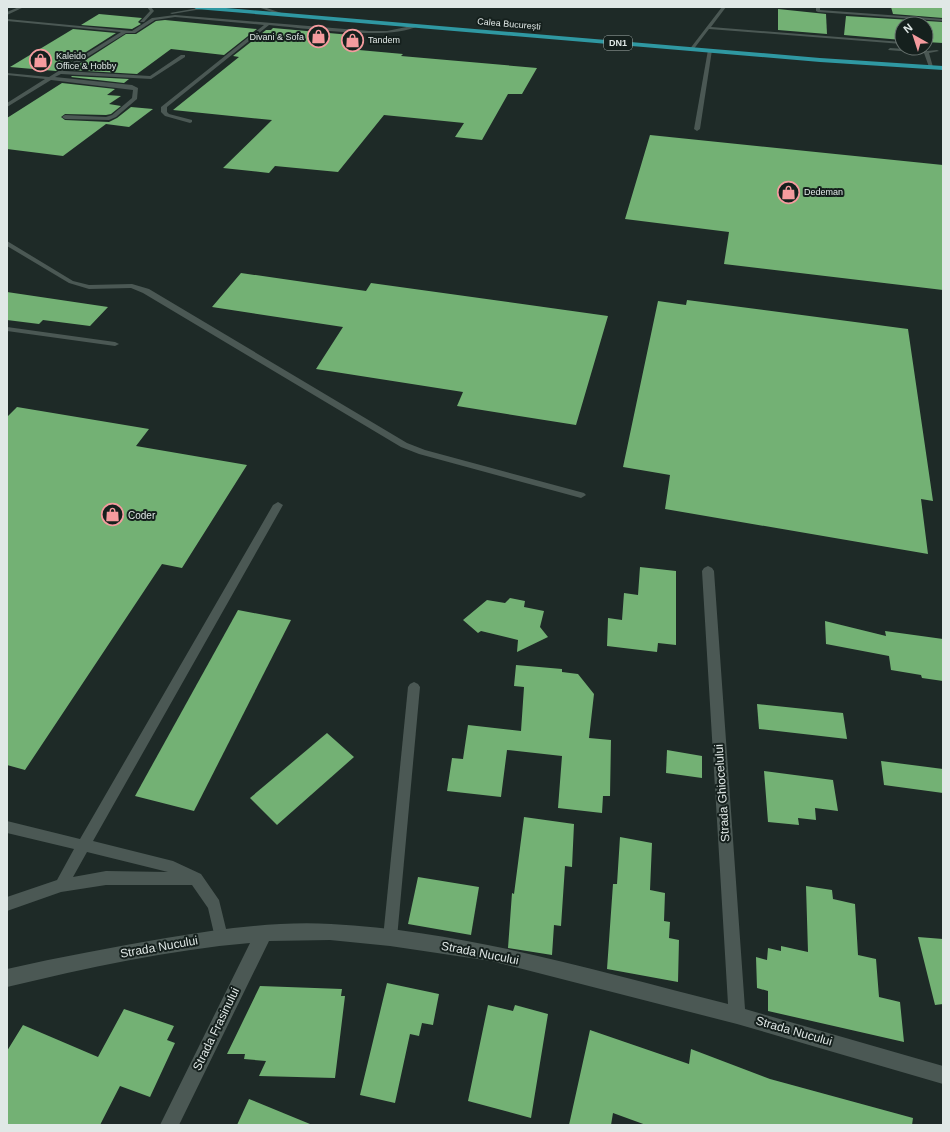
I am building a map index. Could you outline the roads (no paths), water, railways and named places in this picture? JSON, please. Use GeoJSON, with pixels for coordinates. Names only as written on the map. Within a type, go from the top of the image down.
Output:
{"type":"FeatureCollection","features":[{"type":"Feature","properties":{"kind":"main road","name":"Calea București"},"geometry":{"type":"LineString","coordinates":[[196,7],[710,50],[820,60],[943,74]]}},
{"type":"Feature","properties":{"kind":"main road","name":"Calea București"},"geometry":{"type":"LineString","coordinates":[[820,60],[943,68]]}},
{"type":"Feature","properties":{"kind":"street","name":"Strada Ghiocelului"},"geometry":{"type":"LineString","coordinates":[[708,571],[736,1015]]}},
{"type":"Feature","properties":{"kind":"street","name":"Strada Nucului"},"geometry":{"type":"LineString","coordinates":[[7,978],[86,960],[221,937],[264,933],[330,932],[390,938],[491,953],[736,1015],[943,1075]]}},
{"type":"Feature","properties":{"kind":"street","name":"Strada Frasinului"},"geometry":{"type":"LineString","coordinates":[[169,1125],[264,933]]}},
{"type":"Feature","properties":{"kind":"lane"},"geometry":{"type":"LineString","coordinates":[[7,14],[22,7]]}},
{"type":"Feature","properties":{"kind":"lane"},"geometry":{"type":"LineString","coordinates":[[142,21],[152,11],[149,7]]}},
{"type":"Feature","properties":{"kind":"lane"},"geometry":{"type":"LineString","coordinates":[[260,7],[282,14]]}},
{"type":"Feature","properties":{"kind":"lane"},"geometry":{"type":"LineString","coordinates":[[691,49],[724,7]]}},
{"type":"Feature","properties":{"kind":"lane"},"geometry":{"type":"LineString","coordinates":[[818,7],[818,11],[943,20]]}},
{"type":"Feature","properties":{"kind":"lane"},"geometry":{"type":"LineString","coordinates":[[7,105],[142,21],[155,16],[179,11],[206,8]]}},
{"type":"Feature","properties":{"kind":"lane"},"geometry":{"type":"LineString","coordinates":[[889,9],[890,16]]}},
{"type":"Feature","properties":{"kind":"lane"},"geometry":{"type":"LineString","coordinates":[[7,20],[133,32],[154,19],[175,16],[369,32],[387,32],[416,26]]}},
{"type":"Feature","properties":{"kind":"lane"},"geometry":{"type":"LineString","coordinates":[[190,120],[167,115],[164,112],[164,107],[268,24]]}},
{"type":"Feature","properties":{"kind":"lane"},"geometry":{"type":"LineString","coordinates":[[707,28],[748,32],[766,31],[894,42]]}},
{"type":"Feature","properties":{"kind":"lane"},"geometry":{"type":"LineString","coordinates":[[748,32],[759,37],[812,42]]}},
{"type":"Feature","properties":{"kind":"lane"},"geometry":{"type":"LineString","coordinates":[[880,48],[894,49]]}},
{"type":"Feature","properties":{"kind":"lane"},"geometry":{"type":"LineString","coordinates":[[697,129],[710,50]]}},
{"type":"Feature","properties":{"kind":"lane"},"geometry":{"type":"LineString","coordinates":[[60,72],[151,78],[184,56]]}},
{"type":"Feature","properties":{"kind":"lane"},"geometry":{"type":"LineString","coordinates":[[927,56],[930,67]]}},
{"type":"Feature","properties":{"kind":"lane"},"geometry":{"type":"LineString","coordinates":[[7,74],[132,87],[136,89],[135,98],[114,116],[107,119],[65,117]]}},
{"type":"Feature","properties":{"kind":"lane"},"geometry":{"type":"LineString","coordinates":[[7,243],[71,282],[89,287],[132,286],[146,291],[404,445],[422,452],[581,495]]}},
{"type":"Feature","properties":{"kind":"lane"},"geometry":{"type":"LineString","coordinates":[[7,329],[115,344]]}},
{"type":"Feature","properties":{"kind":"lane"},"geometry":{"type":"LineString","coordinates":[[61,885],[278,505]]}},
{"type":"Feature","properties":{"kind":"lane"},"geometry":{"type":"LineString","coordinates":[[390,938],[414,687]]}},
{"type":"Feature","properties":{"kind":"lane"},"geometry":{"type":"LineString","coordinates":[[7,827],[173,867],[196,879],[214,905],[221,937]]}},
{"type":"Feature","properties":{"kind":"lane"},"geometry":{"type":"LineString","coordinates":[[7,904],[61,885],[106,878],[196,879]]}},
{"type":"Feature","properties":{"kind":"place","name":"Divani & Sofa"},"geometry":{"type":"Point","coordinates":[319,37]}},
{"type":"Feature","properties":{"kind":"place","name":"Tandem"},"geometry":{"type":"Point","coordinates":[353,40]}},
{"type":"Feature","properties":{"kind":"place","name":"Kaleido Office & Hobby"},"geometry":{"type":"Point","coordinates":[41,61]}},
{"type":"Feature","properties":{"kind":"place","name":"Dedeman"},"geometry":{"type":"Point","coordinates":[788,192]}},
{"type":"Feature","properties":{"kind":"place","name":"Coder"},"geometry":{"type":"Point","coordinates":[112,515]}}]}
